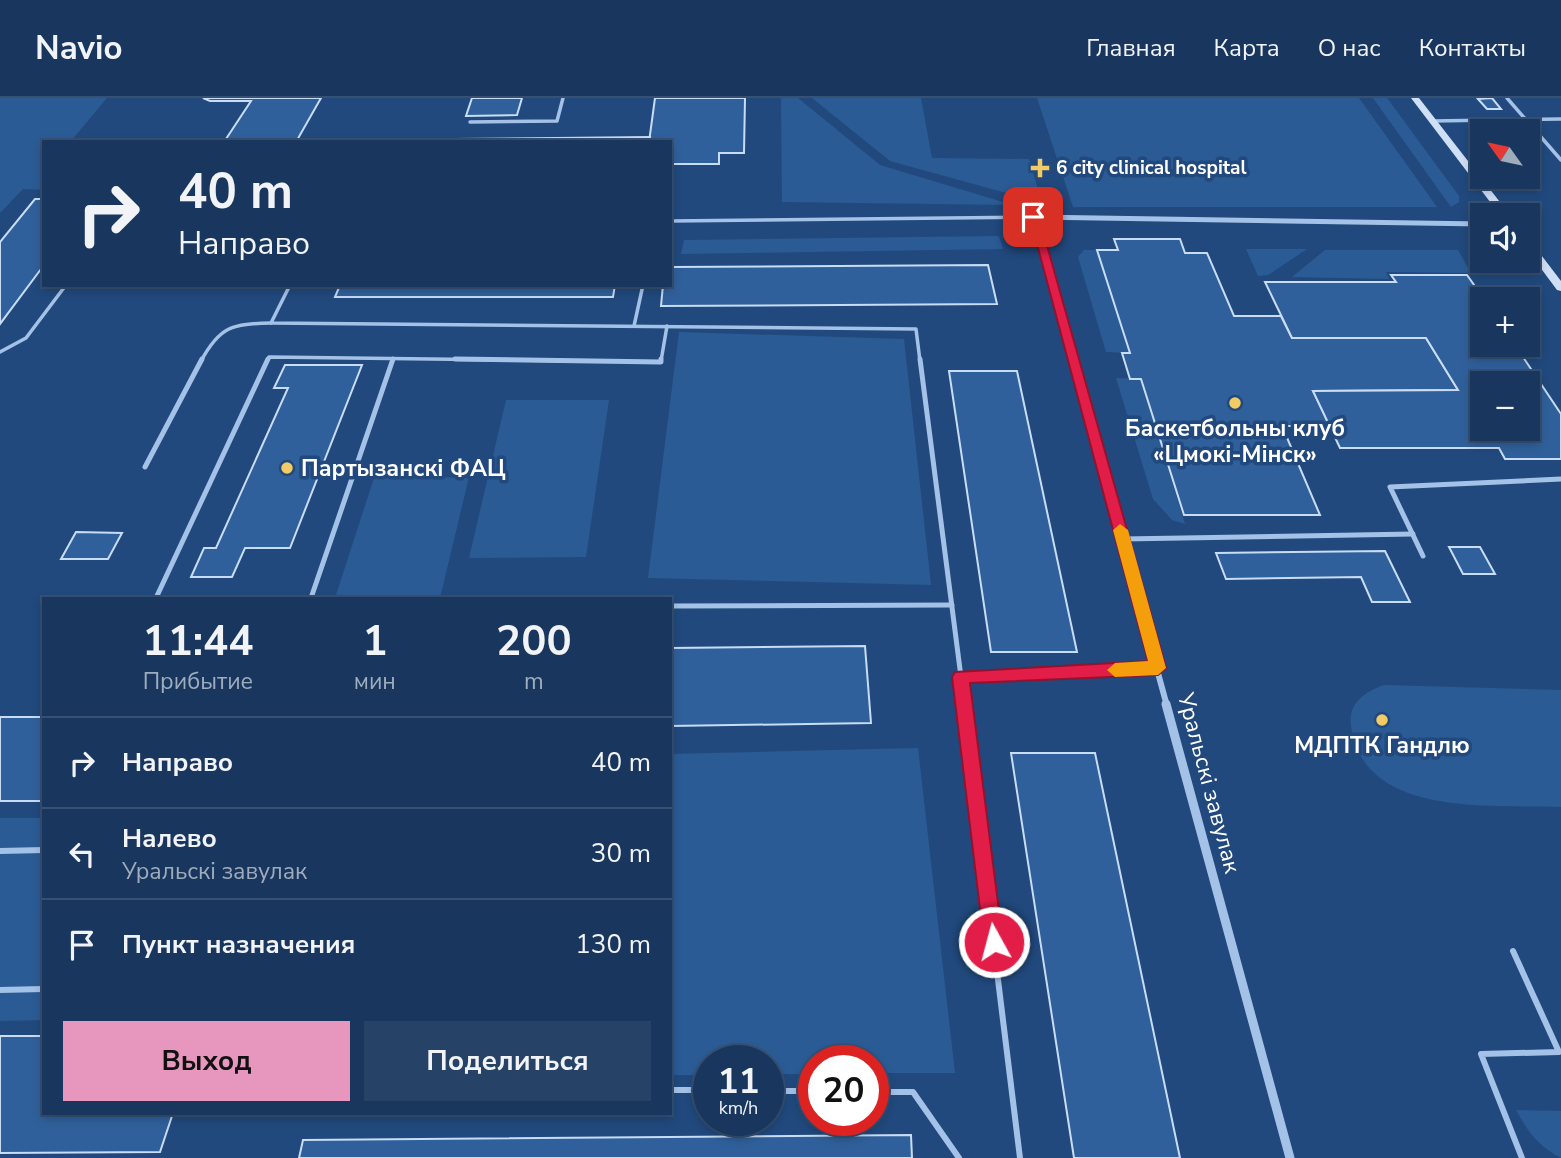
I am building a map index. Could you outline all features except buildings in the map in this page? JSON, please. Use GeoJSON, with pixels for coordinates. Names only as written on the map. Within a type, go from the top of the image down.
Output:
{"type":"FeatureCollection","features":[{"type":"Feature","properties":{"kind":"street"},"geometry":{"type":"LineString","coordinates":[[1415,98],[1496,203]]}},
{"type":"Feature","properties":{"kind":"street"},"geometry":{"type":"LineString","coordinates":[[1033,217],[1470,224]]}},
{"type":"Feature","properties":{"kind":"street","name":"Уральскі завулак"},"geometry":{"type":"LineString","coordinates":[[1033,217],[1290,1158]]}},
{"type":"Feature","properties":{"kind":"street"},"geometry":{"type":"LineString","coordinates":[[1540,261],[1561,288]]}},
{"type":"Feature","properties":{"kind":"lane"},"geometry":{"type":"LineString","coordinates":[[470,122],[557,121],[563,98]]}},
{"type":"Feature","properties":{"kind":"lane"},"geometry":{"type":"LineString","coordinates":[[1507,98],[1526,119]]}},
{"type":"Feature","properties":{"kind":"lane"},"geometry":{"type":"LineString","coordinates":[[1540,119],[1561,119]]}},
{"type":"Feature","properties":{"kind":"lane"},"geometry":{"type":"LineString","coordinates":[[1432,121],[1470,120]]}},
{"type":"Feature","properties":{"kind":"lane"},"geometry":{"type":"LineString","coordinates":[[1540,135],[1561,160]]}},
{"type":"Feature","properties":{"kind":"lane"},"geometry":{"type":"LineString","coordinates":[[672,221],[1033,217]]}},
{"type":"Feature","properties":{"kind":"lane"},"geometry":{"type":"LineString","coordinates":[[0,352],[26,338],[64,287]]}},
{"type":"Feature","properties":{"kind":"lane"},"geometry":{"type":"LineString","coordinates":[[271,323],[289,287]]}},
{"type":"Feature","properties":{"kind":"lane"},"geometry":{"type":"LineString","coordinates":[[634,326],[643,287]]}},
{"type":"Feature","properties":{"kind":"lane"},"geometry":{"type":"LineString","coordinates":[[145,467],[211,343],[222,329],[238,324],[916,329],[1020,1158]]}},
{"type":"Feature","properties":{"kind":"lane"},"geometry":{"type":"LineString","coordinates":[[156,597],[269,357],[661,362],[667,326]]}},
{"type":"Feature","properties":{"kind":"lane"},"geometry":{"type":"LineString","coordinates":[[311,597],[393,359]]}},
{"type":"Feature","properties":{"kind":"lane"},"geometry":{"type":"LineString","coordinates":[[1423,556],[1390,487],[1561,479]]}},
{"type":"Feature","properties":{"kind":"lane"},"geometry":{"type":"LineString","coordinates":[[1123,539],[1413,534]]}},
{"type":"Feature","properties":{"kind":"lane"},"geometry":{"type":"LineString","coordinates":[[672,606],[952,605]]}},
{"type":"Feature","properties":{"kind":"lane"},"geometry":{"type":"LineString","coordinates":[[961,677],[1158,668]]}},
{"type":"Feature","properties":{"kind":"lane"},"geometry":{"type":"LineString","coordinates":[[0,851],[42,850]]}},
{"type":"Feature","properties":{"kind":"lane"},"geometry":{"type":"LineString","coordinates":[[1513,951],[1559,1052],[1481,1054],[1522,1158]]}},
{"type":"Feature","properties":{"kind":"lane"},"geometry":{"type":"LineString","coordinates":[[0,990],[42,989]]}},
{"type":"Feature","properties":{"kind":"lane"},"geometry":{"type":"LineString","coordinates":[[672,1090],[693,1090]]}},
{"type":"Feature","properties":{"kind":"lane"},"geometry":{"type":"LineString","coordinates":[[889,1091],[913,1092],[959,1158]]}},
{"type":"Feature","properties":{"kind":"shaded area"},"geometry":{"type":"Polygon","coordinates":[[[0,98],[107,98],[72,140],[42,140],[42,190],[23,189],[0,213],[0,98]]]}},
{"type":"Feature","properties":{"kind":"shaded area"},"geometry":{"type":"Polygon","coordinates":[[[781,98],[798,98],[880,165],[1013,205],[782,202],[781,98]]]}},
{"type":"Feature","properties":{"kind":"shaded area"},"geometry":{"type":"Polygon","coordinates":[[[812,98],[921,98],[932,158],[1029,159],[1042,203],[890,161],[812,98]]]}},
{"type":"Feature","properties":{"kind":"shaded area"},"geometry":{"type":"Polygon","coordinates":[[[1037,98],[1359,98],[1437,207],[1073,207],[1037,98]]]}},
{"type":"Feature","properties":{"kind":"shaded area"},"geometry":{"type":"Polygon","coordinates":[[[1373,98],[1387,98],[1459,196],[1459,202],[1451,207],[1373,98]]]}},
{"type":"Feature","properties":{"kind":"shaded area"},"geometry":{"type":"Polygon","coordinates":[[[999,236],[1003,249],[681,254],[684,240],[999,236]]]}},
{"type":"Feature","properties":{"kind":"shaded area"},"geometry":{"type":"Polygon","coordinates":[[[1246,249],[1307,249],[1268,275],[1258,276],[1246,249]]]}},
{"type":"Feature","properties":{"kind":"shaded area"},"geometry":{"type":"Polygon","coordinates":[[[1084,250],[1097,250],[1130,353],[1106,352],[1078,257],[1084,250]]]}},
{"type":"Feature","properties":{"kind":"shaded area"},"geometry":{"type":"Polygon","coordinates":[[[1325,250],[1458,250],[1470,271],[1386,272],[1389,279],[1292,277],[1325,250]]]}},
{"type":"Feature","properties":{"kind":"shaded area"},"geometry":{"type":"Polygon","coordinates":[[[679,332],[904,339],[931,585],[648,578],[679,332]]]}},
{"type":"Feature","properties":{"kind":"shaded area"},"geometry":{"type":"Polygon","coordinates":[[[1116,378],[1141,379],[1185,524],[1172,520],[1153,499],[1116,378]]]}},
{"type":"Feature","properties":{"kind":"shaded area"},"geometry":{"type":"Polygon","coordinates":[[[506,400],[609,400],[586,557],[469,558],[506,400]]]}},
{"type":"Feature","properties":{"kind":"shaded area"},"geometry":{"type":"Polygon","coordinates":[[[469,477],[440,597],[335,597],[374,478],[469,477]]]}},
{"type":"Feature","properties":{"kind":"shaded area"},"geometry":{"type":"Polygon","coordinates":[[[1384,685],[1561,690],[1561,807],[1468,805],[1435,800],[1405,792],[1379,777],[1361,756],[1351,718],[1352,710],[1359,699],[1384,685]]]}},
{"type":"Feature","properties":{"kind":"shaded area"},"geometry":{"type":"Polygon","coordinates":[[[918,748],[955,1073],[889,1073],[889,1045],[798,1045],[798,1074],[784,1074],[784,1045],[693,1045],[693,1075],[672,1075],[672,754],[918,748]]]}},
{"type":"Feature","properties":{"kind":"shaded area"},"geometry":{"type":"Polygon","coordinates":[[[0,818],[42,818],[42,1020],[0,1021],[0,818]]]}},
{"type":"Feature","properties":{"kind":"shaded area"},"geometry":{"type":"Polygon","coordinates":[[[1516,1110],[1561,1111],[1561,1158],[1534,1138],[1516,1110]]]}},
{"type":"Feature","properties":{"kind":"slow traffic"},"geometry":{"type":"LineString","coordinates":[[1115,670],[1158,668],[1120,530]]}},
{"type":"Feature","properties":{"kind":"place","name":"6 city clinical hospital"},"geometry":{"type":"Point","coordinates":[1040,168]}},
{"type":"Feature","properties":{"kind":"place","name":"Баскетбольны клуб «Цмокі-Мінск»"},"geometry":{"type":"Point","coordinates":[1235,403]}},
{"type":"Feature","properties":{"kind":"place","name":"Партызанскі ФАЦ"},"geometry":{"type":"Point","coordinates":[287,468]}},
{"type":"Feature","properties":{"kind":"place","name":"МДПТК Гандлю"},"geometry":{"type":"Point","coordinates":[1382,720]}},
{"type":"Feature","properties":{"kind":"route"},"geometry":{"type":"LineString","coordinates":[[994,942],[961,677],[1158,668],[1040,233],[1033,217]]}}]}
